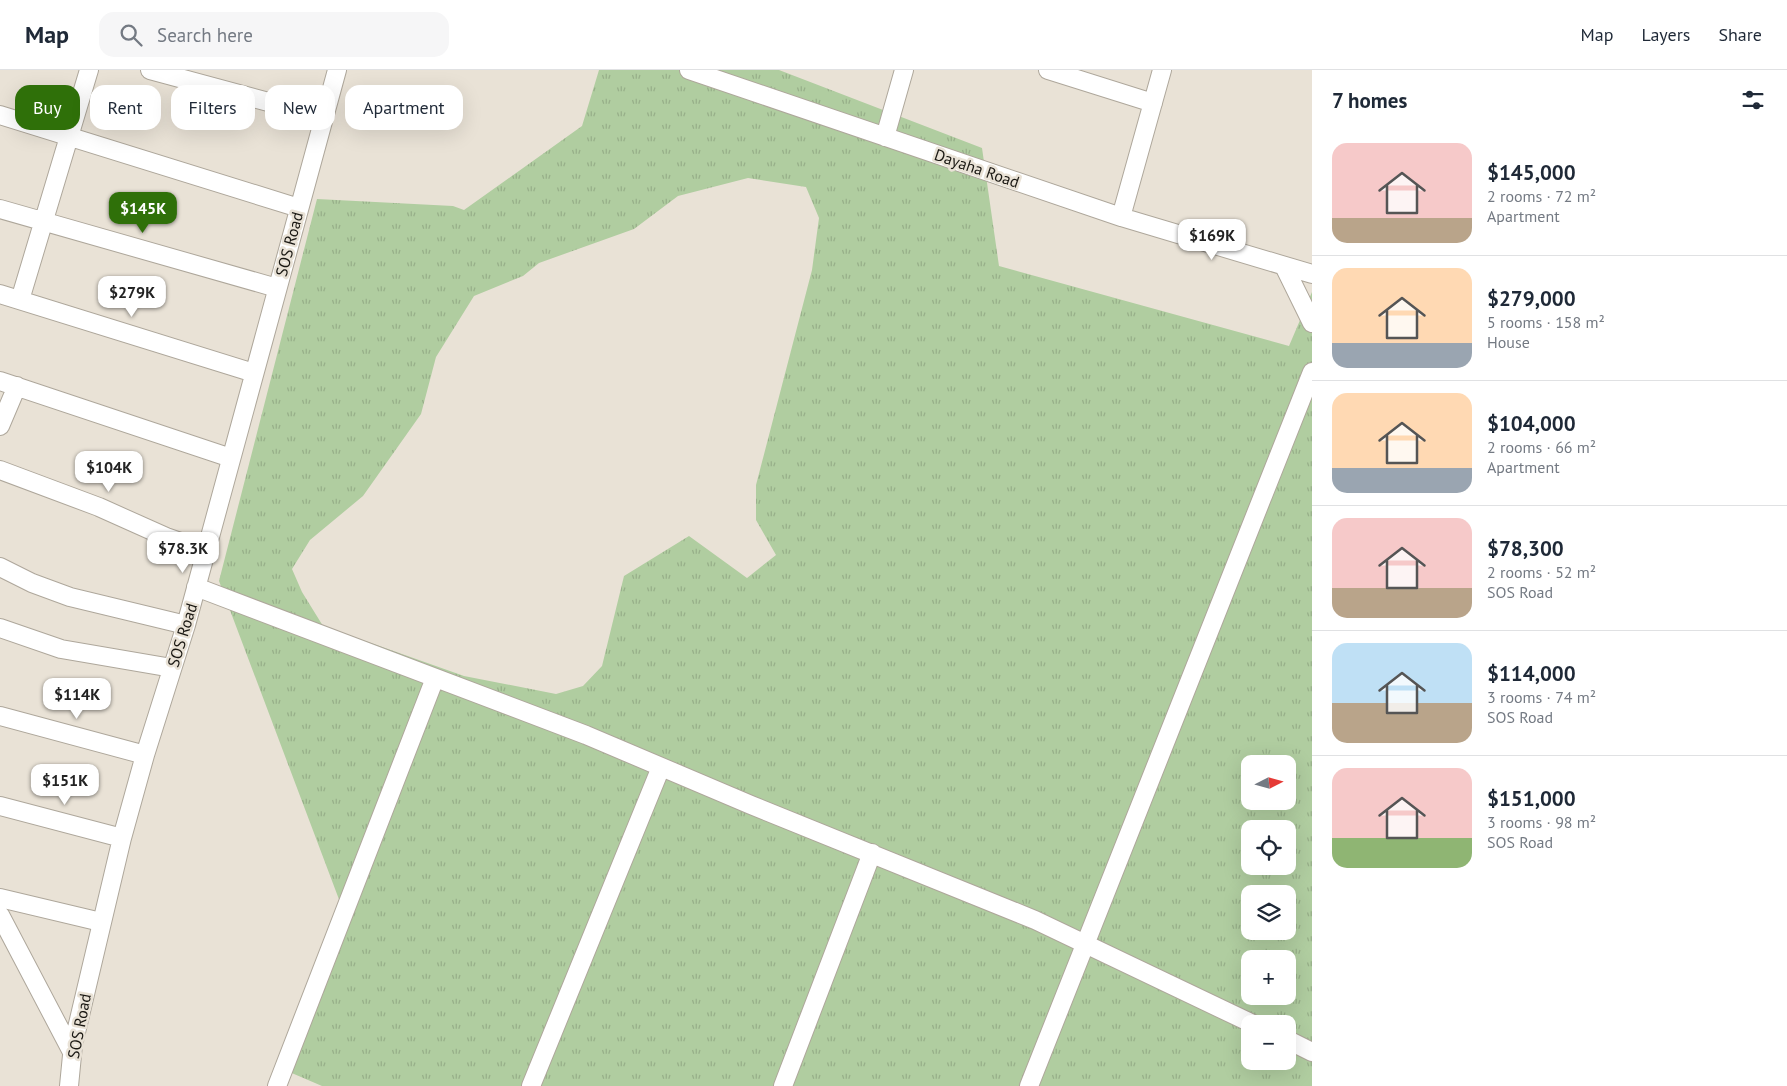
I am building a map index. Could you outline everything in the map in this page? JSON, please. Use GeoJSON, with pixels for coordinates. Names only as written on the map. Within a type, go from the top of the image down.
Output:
{"type":"FeatureCollection","features":[{"type":"Feature","properties":{"kind":"street"},"geometry":{"type":"LineString","coordinates":[[20,300],[89,70]]}},
{"type":"Feature","properties":{"kind":"street"},"geometry":{"type":"LineString","coordinates":[[150,70],[265,101]]}},
{"type":"Feature","properties":{"kind":"street","name":"SOS Road"},"geometry":{"type":"LineString","coordinates":[[333,85],[337,70]]}},
{"type":"Feature","properties":{"kind":"street","name":"Dayaha Road"},"geometry":{"type":"LineString","coordinates":[[689,70],[1121,217],[1312,274]]}},
{"type":"Feature","properties":{"kind":"street"},"geometry":{"type":"LineString","coordinates":[[885,137],[904,70]]}},
{"type":"Feature","properties":{"kind":"street"},"geometry":{"type":"LineString","coordinates":[[1048,70],[1153,103]]}},
{"type":"Feature","properties":{"kind":"street"},"geometry":{"type":"LineString","coordinates":[[1121,217],[1162,70]]}},
{"type":"Feature","properties":{"kind":"street"},"geometry":{"type":"LineString","coordinates":[[0,115],[299,208]]}},
{"type":"Feature","properties":{"kind":"street","name":"SOS Road"},"geometry":{"type":"LineString","coordinates":[[69,1086],[72,1052],[122,838],[145,755],[186,625],[320,130]]}},
{"type":"Feature","properties":{"kind":"street"},"geometry":{"type":"LineString","coordinates":[[0,209],[278,288]]}},
{"type":"Feature","properties":{"kind":"street"},"geometry":{"type":"LineString","coordinates":[[1284,266],[1312,323]]}},
{"type":"Feature","properties":{"kind":"street"},"geometry":{"type":"LineString","coordinates":[[0,294],[254,373]]}},
{"type":"Feature","properties":{"kind":"street"},"geometry":{"type":"LineString","coordinates":[[1029,1086],[1084,943],[1312,372]]}},
{"type":"Feature","properties":{"kind":"street"},"geometry":{"type":"LineString","coordinates":[[0,380],[231,458]]}},
{"type":"Feature","properties":{"kind":"street"},"geometry":{"type":"LineString","coordinates":[[0,426],[17,386]]}},
{"type":"Feature","properties":{"kind":"street"},"geometry":{"type":"LineString","coordinates":[[0,470],[99,507],[166,537],[206,551]]}},
{"type":"Feature","properties":{"kind":"street"},"geometry":{"type":"LineString","coordinates":[[0,567],[32,583],[70,597],[186,625]]}},
{"type":"Feature","properties":{"kind":"street"},"geometry":{"type":"LineString","coordinates":[[196,586],[586,735],[1035,920],[1241,1018]]}},
{"type":"Feature","properties":{"kind":"street"},"geometry":{"type":"LineString","coordinates":[[0,628],[61,649],[172,668]]}},
{"type":"Feature","properties":{"kind":"street"},"geometry":{"type":"LineString","coordinates":[[277,1086],[435,678]]}},
{"type":"Feature","properties":{"kind":"street"},"geometry":{"type":"LineString","coordinates":[[0,716],[145,755]]}},
{"type":"Feature","properties":{"kind":"street"},"geometry":{"type":"LineString","coordinates":[[531,1086],[661,767]]}},
{"type":"Feature","properties":{"kind":"street"},"geometry":{"type":"LineString","coordinates":[[0,806],[122,838]]}},
{"type":"Feature","properties":{"kind":"street"},"geometry":{"type":"LineString","coordinates":[[783,1086],[872,853]]}},
{"type":"Feature","properties":{"kind":"street"},"geometry":{"type":"LineString","coordinates":[[0,898],[101,922]]}},
{"type":"Feature","properties":{"kind":"street"},"geometry":{"type":"LineString","coordinates":[[0,915],[72,1052]]}},
{"type":"Feature","properties":{"kind":"street"},"geometry":{"type":"LineString","coordinates":[[1296,1044],[1312,1052]]}},
{"type":"Feature","properties":{"kind":"green space"},"geometry":{"type":"Polygon","coordinates":[[[599,70],[779,70],[982,148],[999,266],[1289,346],[1312,292],[1312,1086],[322,1086],[280,1068],[346,918],[219,581],[317,199],[453,206],[464,210],[582,126],[599,70]],[[748,178],[678,196],[634,229],[539,263],[523,276],[474,296],[436,357],[421,414],[363,496],[310,540],[292,569],[302,592],[323,626],[464,676],[556,694],[583,686],[602,666],[624,576],[689,536],[747,578],[776,555],[756,520],[756,485],[812,270],[819,218],[806,187],[748,178]]]}}]}
